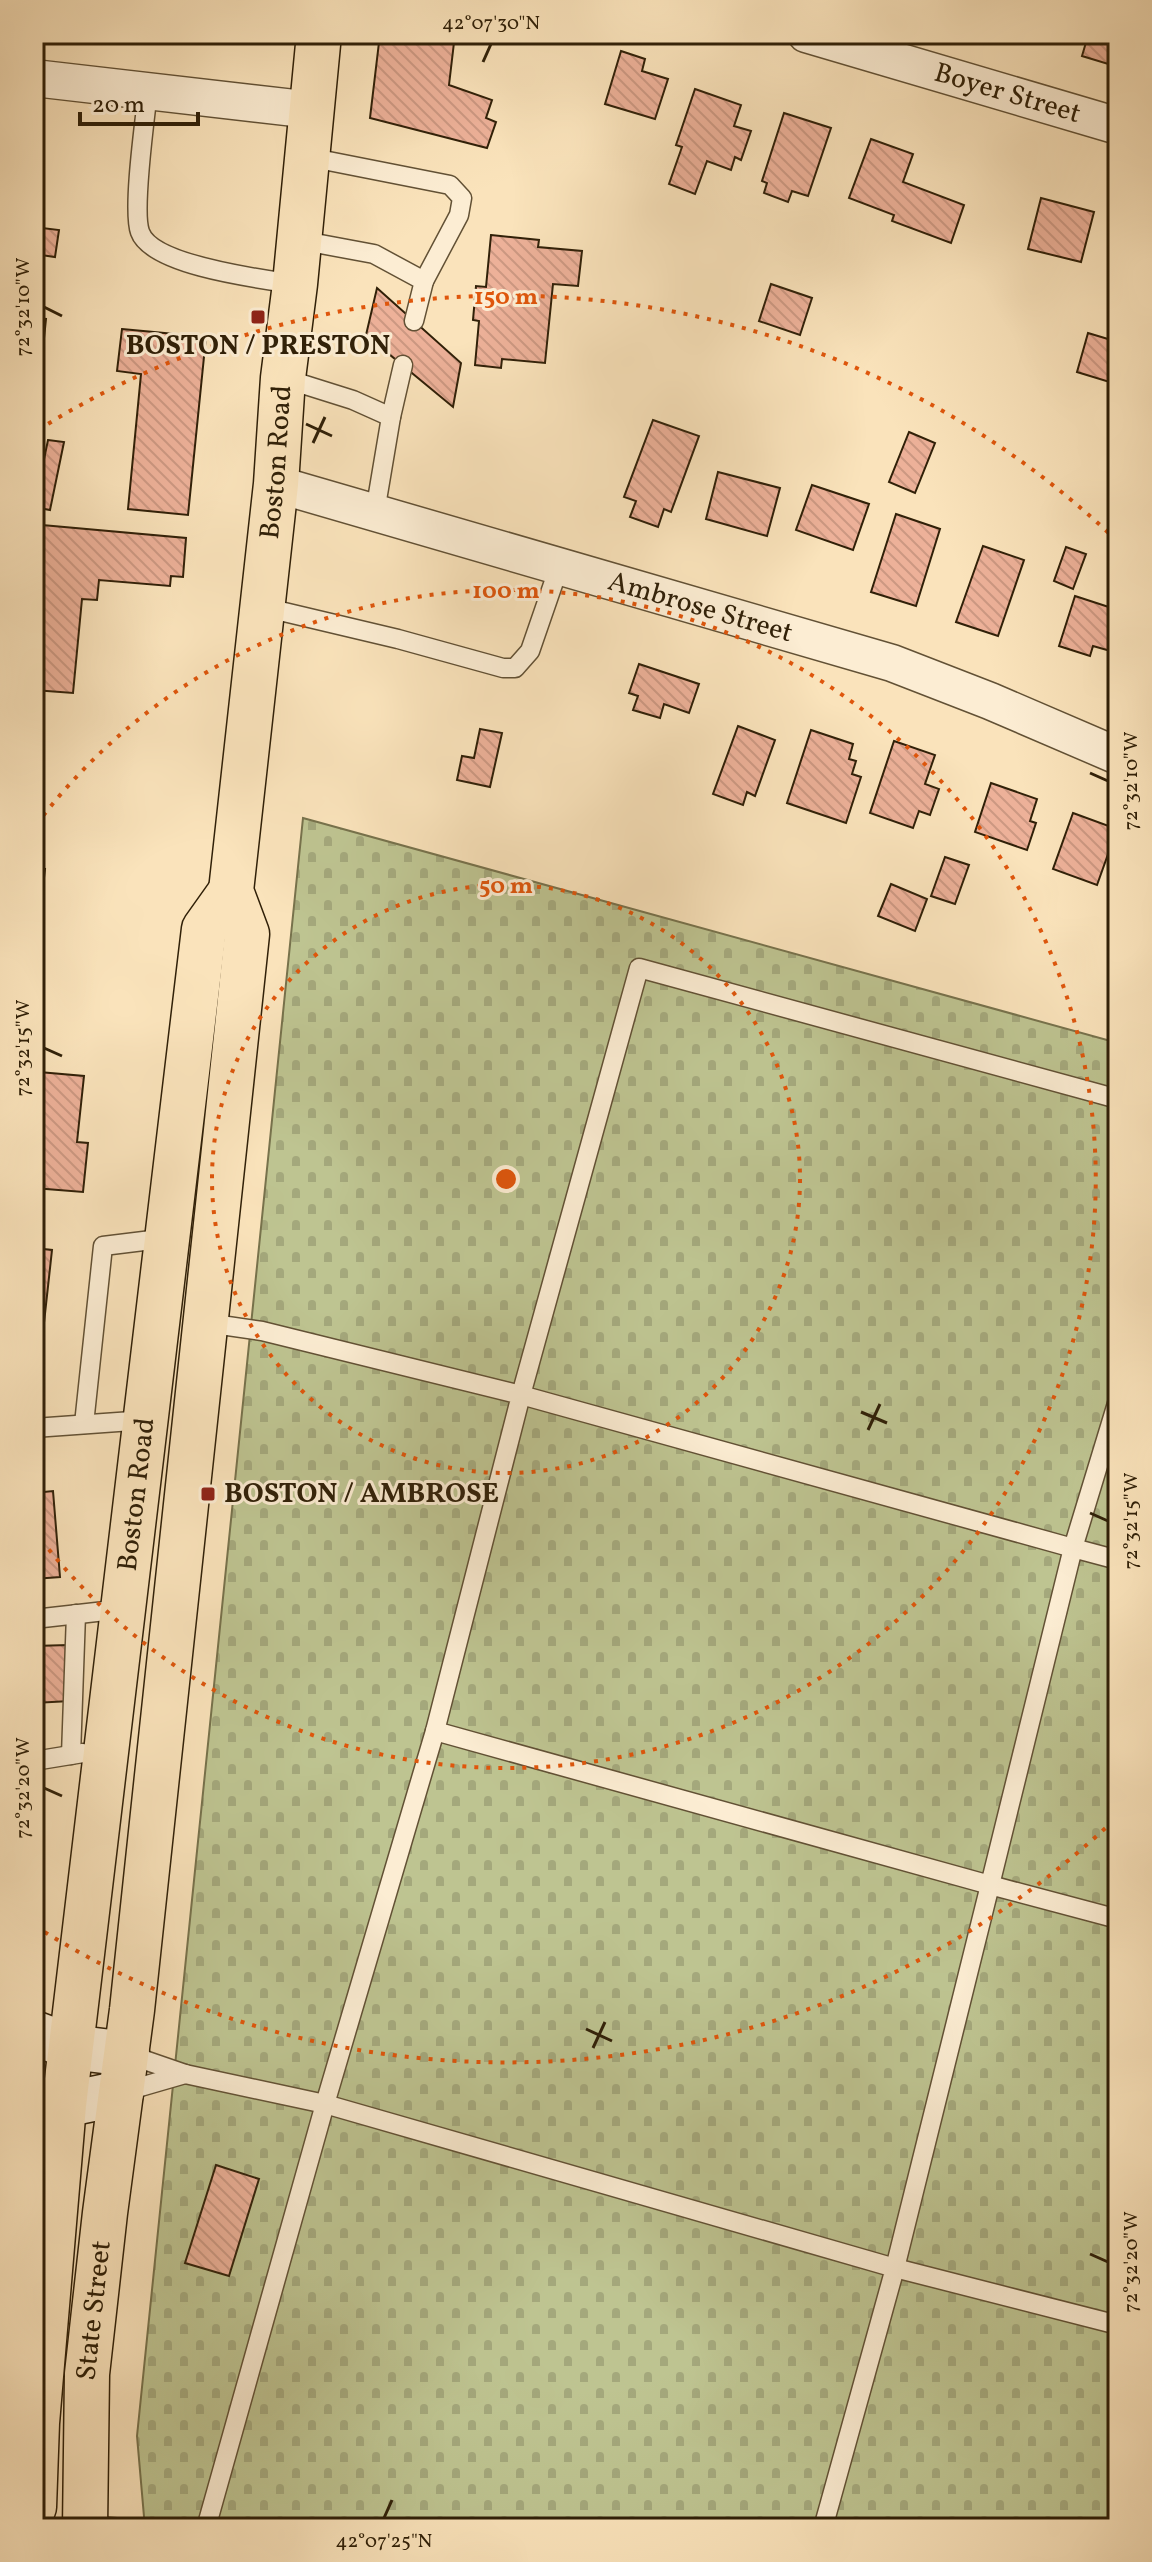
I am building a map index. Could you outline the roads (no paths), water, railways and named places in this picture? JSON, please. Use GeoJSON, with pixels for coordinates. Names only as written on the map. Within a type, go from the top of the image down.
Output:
{"type":"FeatureCollection","features":[{"type":"Feature","properties":{"kind":"main road","name":"Boston Road"},"geometry":{"type":"LineString","coordinates":[[124,2073],[247,934],[231,891],[276,484],[283,378],[319,34]]}},
{"type":"Feature","properties":{"kind":"main road","name":"Boston Road"},"geometry":{"type":"LineString","coordinates":[[49,2105],[52,2040],[88,1752],[124,1609],[204,929],[231,891]]}},
{"type":"Feature","properties":{"kind":"main road"},"geometry":{"type":"LineString","coordinates":[[52,2040],[124,2073]]}},
{"type":"Feature","properties":{"kind":"main road"},"geometry":{"type":"LineString","coordinates":[[49,2105],[124,2073]]}},
{"type":"Feature","properties":{"kind":"main road","name":"State Street"},"geometry":{"type":"LineString","coordinates":[[98,2527],[87,2374],[124,2073]]}},
{"type":"Feature","properties":{"kind":"main road","name":"State Street"},"geometry":{"type":"LineString","coordinates":[[34,2507],[49,2105]]}},
{"type":"Feature","properties":{"kind":"street","name":"Boyer Street"},"geometry":{"type":"LineString","coordinates":[[806,34],[1118,126]]}},
{"type":"Feature","properties":{"kind":"street"},"geometry":{"type":"LineString","coordinates":[[34,78],[312,110]]}},
{"type":"Feature","properties":{"kind":"street","name":"Ambrose Street"},"geometry":{"type":"LineString","coordinates":[[276,484],[892,663],[1118,756]]}},
{"type":"Feature","properties":{"kind":"lane"},"geometry":{"type":"LineString","coordinates":[[148,91],[139,192],[139,229],[143,238],[179,260],[209,270],[295,284]]}},
{"type":"Feature","properties":{"kind":"lane"},"geometry":{"type":"LineString","coordinates":[[308,157],[450,185],[462,198],[459,215],[424,281],[414,321]]}},
{"type":"Feature","properties":{"kind":"lane"},"geometry":{"type":"LineString","coordinates":[[299,240],[374,254],[424,281]]}},
{"type":"Feature","properties":{"kind":"lane"},"geometry":{"type":"LineString","coordinates":[[375,512],[403,365]]}},
{"type":"Feature","properties":{"kind":"lane"},"geometry":{"type":"LineString","coordinates":[[283,378],[353,400],[391,417]]}},
{"type":"Feature","properties":{"kind":"lane"},"geometry":{"type":"LineString","coordinates":[[263,607],[503,668],[515,668],[530,651],[559,567]]}},
{"type":"Feature","properties":{"kind":"lane"},"geometry":{"type":"LineString","coordinates":[[206,2528],[325,2104],[435,1731],[521,1395],[639,968],[1118,1099]]}},
{"type":"Feature","properties":{"kind":"lane"},"geometry":{"type":"LineString","coordinates":[[84,1424],[103,1246],[168,1238]]}},
{"type":"Feature","properties":{"kind":"lane"},"geometry":{"type":"LineString","coordinates":[[207,1323],[262,1331],[521,1395],[1118,1560]]}},
{"type":"Feature","properties":{"kind":"lane"},"geometry":{"type":"LineString","coordinates":[[823,2528],[895,2268],[1073,1548],[1118,1400]]}},
{"type":"Feature","properties":{"kind":"lane"},"geometry":{"type":"LineString","coordinates":[[34,1428],[146,1420]]}},
{"type":"Feature","properties":{"kind":"lane"},"geometry":{"type":"LineString","coordinates":[[34,1619],[124,1609]]}},
{"type":"Feature","properties":{"kind":"lane"},"geometry":{"type":"LineString","coordinates":[[34,1761],[88,1752],[76,1614]]}},
{"type":"Feature","properties":{"kind":"lane"},"geometry":{"type":"LineString","coordinates":[[435,1731],[1118,1919]]}},
{"type":"Feature","properties":{"kind":"lane"},"geometry":{"type":"LineString","coordinates":[[124,2073],[185,2074],[325,2104],[895,2268],[1118,2325]]}},
{"type":"Feature","properties":{"kind":"lane"},"geometry":{"type":"LineString","coordinates":[[124,2073],[185,2074]]}},
{"type":"Feature","properties":{"kind":"place","name":"BOSTON / PRESTON"},"geometry":{"type":"Point","coordinates":[258,317]}},
{"type":"Feature","properties":{"kind":"place","name":"BOSTON / AMBROSE"},"geometry":{"type":"Point","coordinates":[208,1494]}}]}
